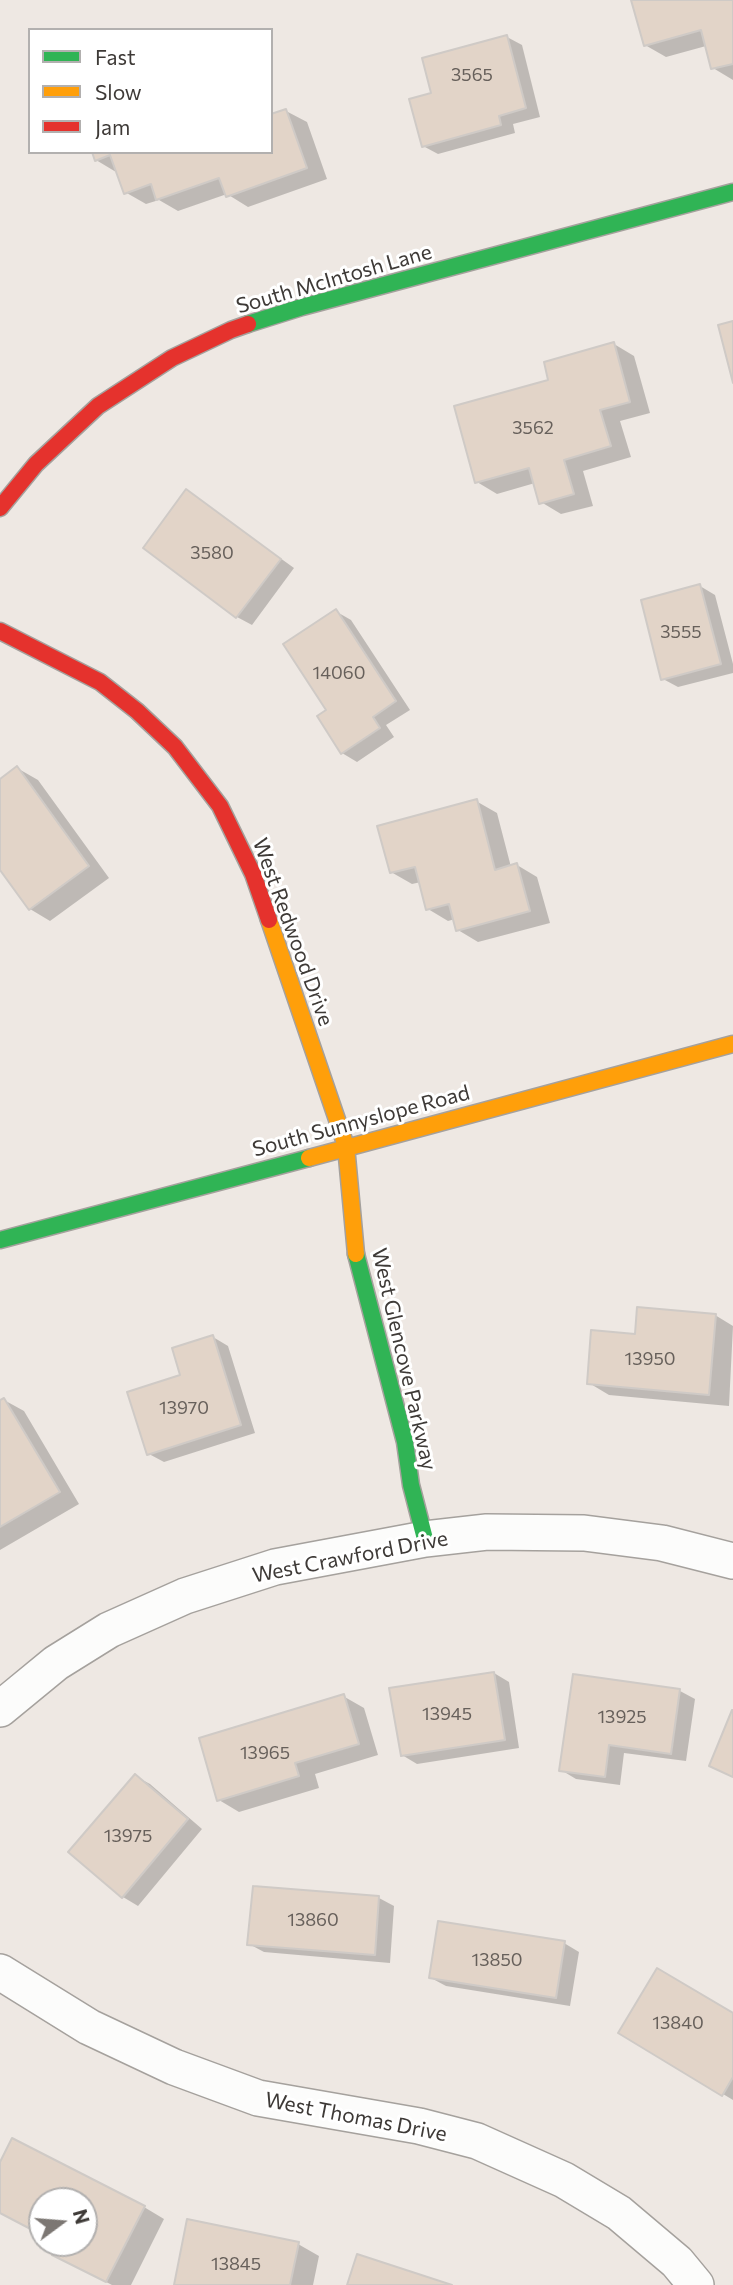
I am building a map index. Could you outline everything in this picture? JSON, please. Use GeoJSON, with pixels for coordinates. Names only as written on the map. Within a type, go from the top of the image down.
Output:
{"type":"FeatureCollection","features":[{"type":"Feature","properties":{"kind":"street","name":"South McIntosh Lane"},"geometry":{"type":"LineString","coordinates":[[0,508],[36,464],[98,406],[172,358],[231,330],[302,307],[733,192]]}},
{"type":"Feature","properties":{"kind":"street","name":"West Redwood Drive"},"geometry":{"type":"LineString","coordinates":[[0,631],[100,682],[137,711],[176,747],[220,806],[253,874],[346,1146]]}},
{"type":"Feature","properties":{"kind":"street","name":"South Sunnyslope Road"},"geometry":{"type":"LineString","coordinates":[[0,1240],[733,1044]]}},
{"type":"Feature","properties":{"kind":"street","name":"West Glencove Parkway"},"geometry":{"type":"LineString","coordinates":[[346,1146],[357,1262],[405,1442],[411,1485],[425,1539]]}},
{"type":"Feature","properties":{"kind":"street","name":"West Crawford Drive"},"geometry":{"type":"LineString","coordinates":[[0,1709],[56,1663],[109,1630],[185,1595],[275,1567],[425,1539],[487,1532],[584,1533],[662,1543],[733,1561]]}},
{"type":"Feature","properties":{"kind":"street","name":"West Thomas Drive"},"geometry":{"type":"LineString","coordinates":[[0,1972],[89,2027],[174,2067],[258,2098],[419,2126],[477,2141],[552,2174],[619,2213],[677,2262],[696,2285]]}},
{"type":"Feature","properties":{"kind":"building"},"geometry":{"type":"Polygon","coordinates":[[[631,0],[733,0],[733,64],[711,69],[701,30],[644,46],[631,0]]]}},
{"type":"Feature","properties":{"kind":"building"},"geometry":{"type":"Polygon","coordinates":[[[507,35],[526,108],[499,116],[501,125],[422,147],[409,99],[431,93],[422,58],[507,35]]]}},
{"type":"Feature","properties":{"kind":"building"},"geometry":{"type":"Polygon","coordinates":[[[286,109],[307,168],[226,197],[219,178],[156,200],[151,184],[124,194],[110,155],[95,161],[93,154],[273,154],[273,113],[286,109]]]}},
{"type":"Feature","properties":{"kind":"building"},"geometry":{"type":"Polygon","coordinates":[[[733,321],[733,383],[718,325],[733,321]]]}},
{"type":"Feature","properties":{"kind":"building"},"geometry":{"type":"Polygon","coordinates":[[[614,342],[630,402],[600,410],[611,446],[564,460],[574,494],[539,504],[529,468],[475,483],[454,406],[548,380],[544,362],[614,342]]]}},
{"type":"Feature","properties":{"kind":"building"},"geometry":{"type":"Polygon","coordinates":[[[186,489],[281,559],[236,618],[143,548],[186,489]]]}},
{"type":"Feature","properties":{"kind":"building"},"geometry":{"type":"Polygon","coordinates":[[[700,584],[721,664],[661,680],[641,600],[700,584]]]}},
{"type":"Feature","properties":{"kind":"building"},"geometry":{"type":"Polygon","coordinates":[[[336,609],[396,701],[373,717],[380,728],[341,754],[317,716],[326,710],[283,644],[336,609]]]}},
{"type":"Feature","properties":{"kind":"building"},"geometry":{"type":"Polygon","coordinates":[[[17,766],[89,866],[29,910],[0,870],[0,779],[17,766]]]}},
{"type":"Feature","properties":{"kind":"building"},"geometry":{"type":"Polygon","coordinates":[[[477,799],[495,870],[517,863],[530,911],[456,931],[449,904],[426,910],[415,867],[390,873],[377,826],[477,799]]]}},
{"type":"Feature","properties":{"kind":"building"},"geometry":{"type":"Polygon","coordinates":[[[637,1307],[716,1314],[709,1395],[587,1384],[591,1330],[635,1334],[637,1307]]]}},
{"type":"Feature","properties":{"kind":"building"},"geometry":{"type":"Polygon","coordinates":[[[213,1335],[241,1425],[147,1455],[127,1392],[180,1375],[172,1348],[213,1335]]]}},
{"type":"Feature","properties":{"kind":"building"},"geometry":{"type":"Polygon","coordinates":[[[4,1398],[60,1492],[0,1527],[0,1400],[4,1398]]]}},
{"type":"Feature","properties":{"kind":"building"},"geometry":{"type":"Polygon","coordinates":[[[494,1672],[505,1740],[401,1756],[389,1688],[494,1672]]]}},
{"type":"Feature","properties":{"kind":"building"},"geometry":{"type":"Polygon","coordinates":[[[573,1674],[680,1689],[671,1754],[609,1745],[605,1777],[559,1771],[573,1674]]]}},
{"type":"Feature","properties":{"kind":"building"},"geometry":{"type":"Polygon","coordinates":[[[344,1694],[359,1744],[295,1763],[299,1776],[217,1801],[199,1738],[344,1694]]]}},
{"type":"Feature","properties":{"kind":"building"},"geometry":{"type":"Polygon","coordinates":[[[733,1710],[733,1777],[709,1766],[733,1710]]]}},
{"type":"Feature","properties":{"kind":"building"},"geometry":{"type":"Polygon","coordinates":[[[135,1774],[188,1819],[122,1898],[68,1852],[135,1774]]]}},
{"type":"Feature","properties":{"kind":"building"},"geometry":{"type":"Polygon","coordinates":[[[253,1886],[379,1896],[375,1955],[247,1945],[253,1886]]]}},
{"type":"Feature","properties":{"kind":"building"},"geometry":{"type":"Polygon","coordinates":[[[438,1921],[565,1941],[556,1998],[429,1978],[438,1921]]]}},
{"type":"Feature","properties":{"kind":"building"},"geometry":{"type":"Polygon","coordinates":[[[657,1968],[733,2013],[733,2077],[722,2096],[618,2033],[657,1968]]]}},
{"type":"Feature","properties":{"kind":"building"},"geometry":{"type":"Polygon","coordinates":[[[12,2138],[145,2206],[106,2282],[56,2257],[98,2257],[98,2187],[28,2187],[28,2228],[0,2213],[0,2162],[12,2138]]]}},
{"type":"Feature","properties":{"kind":"building"},"geometry":{"type":"Polygon","coordinates":[[[187,2219],[299,2242],[290,2285],[174,2285],[187,2219]]]}},
{"type":"Feature","properties":{"kind":"building"},"geometry":{"type":"Polygon","coordinates":[[[357,2254],[452,2285],[347,2285],[357,2254]]]}},
{"type":"Feature","properties":{"kind":"traffic: fast"},"geometry":{"type":"LineString","coordinates":[[248,324],[302,307],[733,192]]}},
{"type":"Feature","properties":{"kind":"traffic: fast"},"geometry":{"type":"LineString","coordinates":[[0,1240],[309,1158]]}},
{"type":"Feature","properties":{"kind":"traffic: fast"},"geometry":{"type":"LineString","coordinates":[[356,1254],[405,1442],[411,1485],[425,1539]]}},
{"type":"Feature","properties":{"kind":"traffic: slow"},"geometry":{"type":"LineString","coordinates":[[269,920],[346,1146],[356,1254]]}},
{"type":"Feature","properties":{"kind":"traffic: slow"},"geometry":{"type":"LineString","coordinates":[[309,1158],[733,1044]]}},
{"type":"Feature","properties":{"kind":"traffic: jam"},"geometry":{"type":"LineString","coordinates":[[0,508],[36,464],[98,406],[172,358],[248,324]]}},
{"type":"Feature","properties":{"kind":"traffic: jam"},"geometry":{"type":"LineString","coordinates":[[0,631],[100,682],[137,711],[175,747],[220,806],[253,874],[269,920]]}}]}
